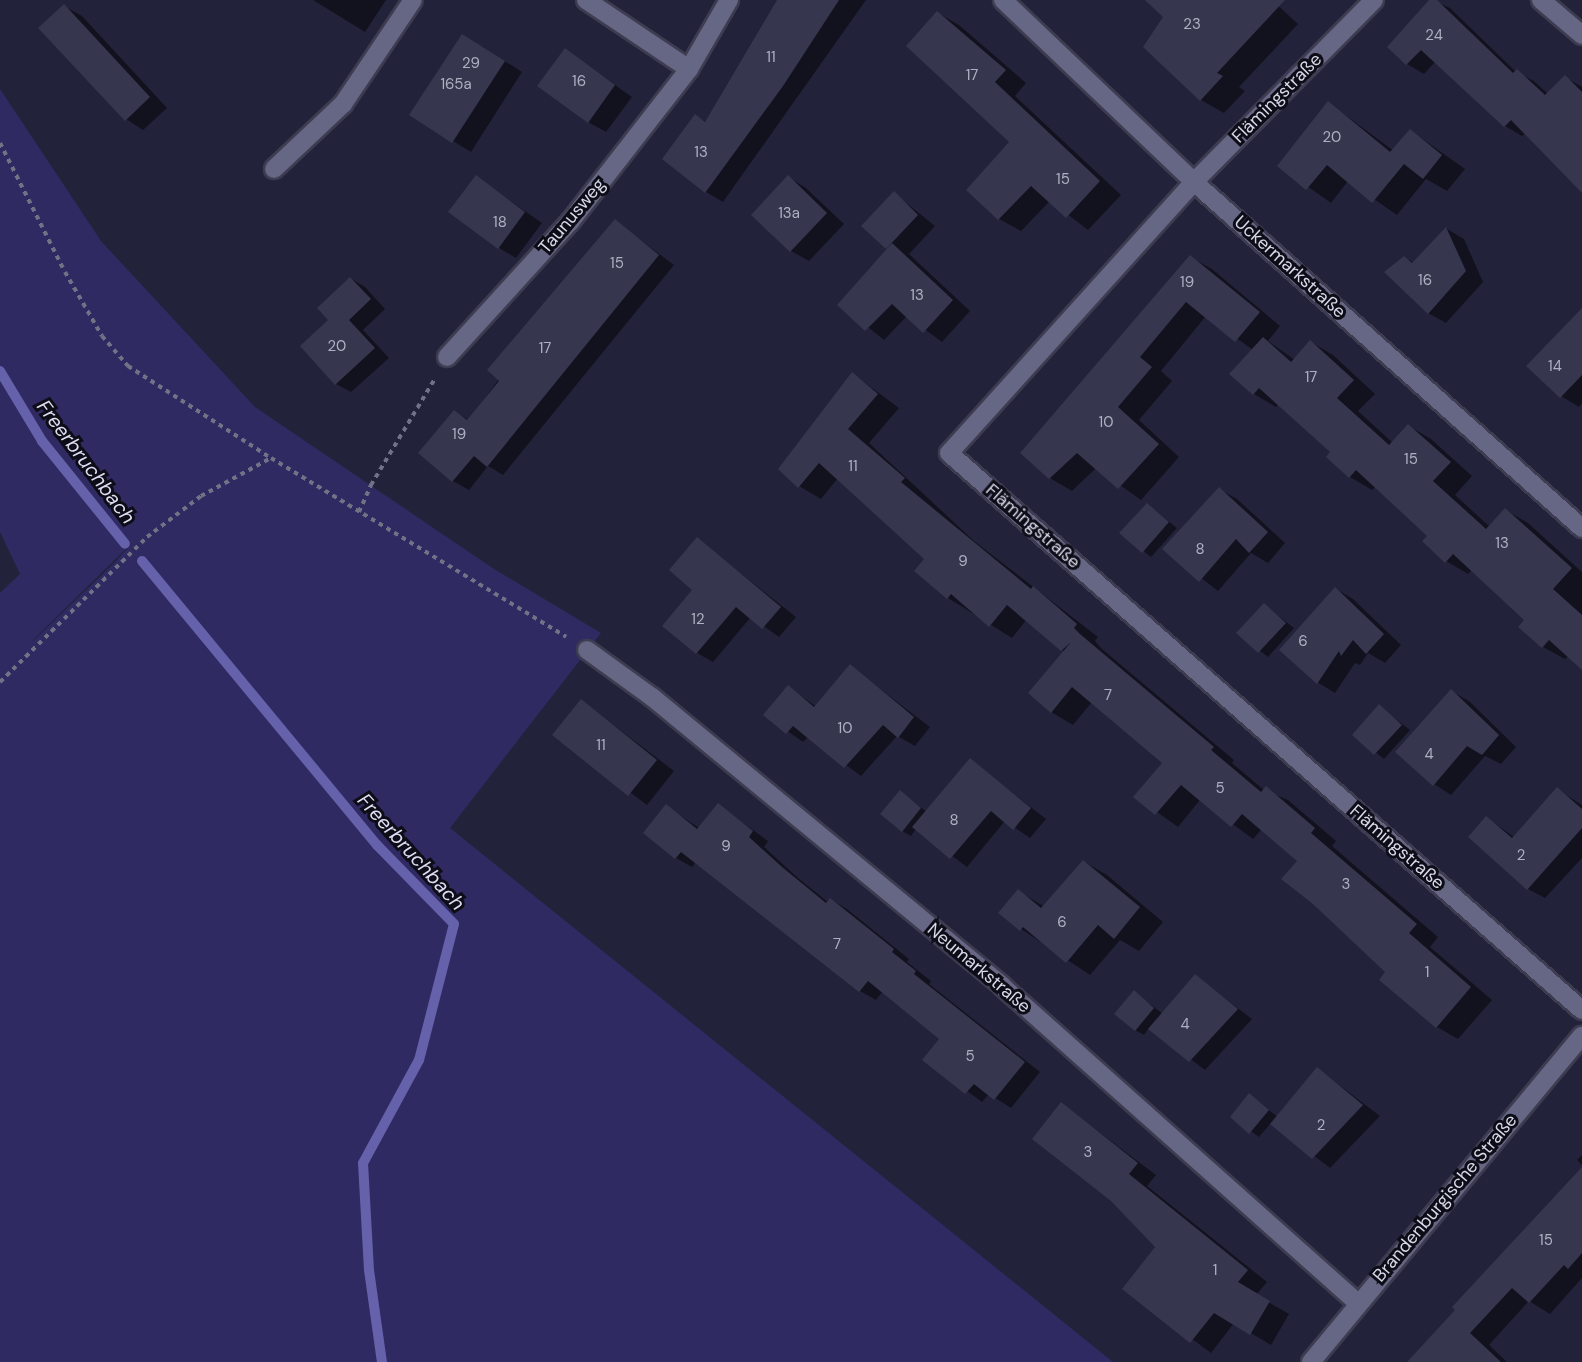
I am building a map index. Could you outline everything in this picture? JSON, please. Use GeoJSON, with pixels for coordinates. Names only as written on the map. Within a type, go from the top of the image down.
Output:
{"type":"FeatureCollection","features":[{"type":"Feature","properties":{"kind":"street"},"geometry":{"type":"LineString","coordinates":[[274,169],[343,104],[413,0]]}},
{"type":"Feature","properties":{"kind":"street"},"geometry":{"type":"LineString","coordinates":[[585,0],[689,69]]}},
{"type":"Feature","properties":{"kind":"street","name":"Taunusweg"},"geometry":{"type":"LineString","coordinates":[[447,357],[570,222],[689,69],[729,0]]}},
{"type":"Feature","properties":{"kind":"street","name":"Uckermarkstraße"},"geometry":{"type":"LineString","coordinates":[[1003,0],[1194,182],[1582,528]]}},
{"type":"Feature","properties":{"kind":"street","name":"Flämingstraße"},"geometry":{"type":"LineString","coordinates":[[1374,0],[1194,182],[949,453],[1582,1010]]}},
{"type":"Feature","properties":{"kind":"street"},"geometry":{"type":"LineString","coordinates":[[1541,0],[1582,36]]}},
{"type":"Feature","properties":{"kind":"street","name":"Neumarkstraße"},"geometry":{"type":"LineString","coordinates":[[587,650],[652,697],[1002,986],[1357,1302]]}},
{"type":"Feature","properties":{"kind":"street","name":"Brandenburgische Straße"},"geometry":{"type":"LineString","coordinates":[[1311,1362],[1357,1302],[1582,1036]]}},
{"type":"Feature","properties":{"kind":"path"},"geometry":{"type":"LineString","coordinates":[[0,143],[65,272],[102,336],[128,366],[271,459],[587,650]]}},
{"type":"Feature","properties":{"kind":"path"},"geometry":{"type":"LineString","coordinates":[[359,512],[370,485],[447,357]]}},
{"type":"Feature","properties":{"kind":"path"},"geometry":{"type":"LineString","coordinates":[[0,682],[147,537],[201,496],[271,459]]}},
{"type":"Feature","properties":{"kind":"shaded area"},"geometry":{"type":"Polygon","coordinates":[[[0,89],[101,241],[255,407],[494,569],[601,633],[450,828],[1113,1362],[0,1362],[0,593],[20,574],[0,532],[0,89]],[[132,543],[33,641],[114,563],[132,543]]]}},
{"type":"Feature","properties":{"kind":"building"},"geometry":{"type":"Polygon","coordinates":[[[777,0],[839,0],[783,86],[705,193],[662,159],[695,114],[705,122],[777,0]]]}},
{"type":"Feature","properties":{"kind":"building"},"geometry":{"type":"Polygon","coordinates":[[[1145,0],[1285,0],[1217,73],[1223,76],[1200,101],[1143,47],[1163,17],[1145,0]]]}},
{"type":"Feature","properties":{"kind":"building"},"geometry":{"type":"Polygon","coordinates":[[[1429,0],[1437,0],[1513,73],[1517,69],[1545,95],[1565,75],[1582,92],[1582,193],[1511,120],[1504,127],[1421,50],[1406,65],[1387,47],[1429,0]]]}},
{"type":"Feature","properties":{"kind":"building"},"geometry":{"type":"Polygon","coordinates":[[[64,4],[150,97],[125,121],[38,28],[64,4]]]}},
{"type":"Feature","properties":{"kind":"building"},"geometry":{"type":"Polygon","coordinates":[[[937,11],[1006,70],[995,82],[1100,181],[1066,218],[1031,186],[998,220],[966,190],[1009,142],[906,46],[937,11]]]}},
{"type":"Feature","properties":{"kind":"building"},"geometry":{"type":"Polygon","coordinates":[[[462,34],[505,61],[452,143],[409,115],[462,34]]]}},
{"type":"Feature","properties":{"kind":"building"},"geometry":{"type":"Polygon","coordinates":[[[565,48],[615,85],[588,123],[537,86],[565,48]]]}},
{"type":"Feature","properties":{"kind":"building"},"geometry":{"type":"Polygon","coordinates":[[[1328,101],[1390,152],[1410,129],[1442,155],[1423,179],[1404,164],[1372,203],[1327,165],[1306,190],[1277,166],[1328,101]]]}},
{"type":"Feature","properties":{"kind":"building"},"geometry":{"type":"Polygon","coordinates":[[[476,175],[525,212],[498,249],[448,212],[476,175]]]}},
{"type":"Feature","properties":{"kind":"building"},"geometry":{"type":"Polygon","coordinates":[[[788,175],[827,213],[790,252],[751,215],[788,175]]]}},
{"type":"Feature","properties":{"kind":"building"},"geometry":{"type":"Polygon","coordinates":[[[894,191],[918,215],[886,249],[861,226],[894,191]]]}},
{"type":"Feature","properties":{"kind":"building"},"geometry":{"type":"Polygon","coordinates":[[[615,219],[659,255],[487,467],[474,456],[452,482],[418,453],[454,410],[467,420],[499,381],[487,370],[615,219]]]}},
{"type":"Feature","properties":{"kind":"building"},"geometry":{"type":"Polygon","coordinates":[[[1446,227],[1466,271],[1428,314],[1384,272],[1404,256],[1412,263],[1446,227]]]}},
{"type":"Feature","properties":{"kind":"building"},"geometry":{"type":"Polygon","coordinates":[[[892,243],[953,300],[923,333],[892,304],[865,331],[837,305],[892,243]]]}},
{"type":"Feature","properties":{"kind":"building"},"geometry":{"type":"Polygon","coordinates":[[[1190,255],[1260,312],[1235,342],[1186,302],[1140,357],[1152,367],[1118,407],[1159,444],[1118,489],[1077,453],[1049,479],[1020,453],[1190,255]]]}},
{"type":"Feature","properties":{"kind":"building"},"geometry":{"type":"Polygon","coordinates":[[[350,277],[371,299],[349,320],[375,348],[335,385],[300,346],[328,320],[317,308],[350,277]]]}},
{"type":"Feature","properties":{"kind":"building"},"geometry":{"type":"Polygon","coordinates":[[[1582,308],[1582,375],[1560,398],[1526,366],[1582,308]]]}},
{"type":"Feature","properties":{"kind":"building"},"geometry":{"type":"Polygon","coordinates":[[[1263,337],[1291,362],[1310,340],[1354,380],[1337,398],[1389,445],[1408,424],[1451,462],[1433,481],[1486,529],[1505,508],[1572,568],[1553,589],[1582,615],[1582,670],[1549,640],[1542,648],[1518,627],[1524,620],[1453,554],[1445,563],[1422,541],[1427,536],[1356,470],[1349,478],[1326,457],[1330,452],[1259,388],[1253,395],[1229,374],[1263,337]]]}},
{"type":"Feature","properties":{"kind":"building"},"geometry":{"type":"Polygon","coordinates":[[[852,372],[878,394],[848,429],[905,478],[901,482],[1031,589],[1033,586],[1077,624],[1074,628],[1080,634],[1214,747],[1211,750],[1261,792],[1266,786],[1315,828],[1311,833],[1417,924],[1409,933],[1471,987],[1436,1028],[1379,980],[1385,972],[1313,904],[1281,879],[1297,861],[1242,814],[1231,827],[1181,785],[1155,815],[1133,797],[1162,763],[1072,687],[1051,713],[1028,693],[1071,642],[1061,651],[1007,605],[989,627],[951,594],[947,599],[914,571],[924,559],[819,463],[798,488],[778,469],[852,372]]]}},
{"type":"Feature","properties":{"kind":"building"},"geometry":{"type":"Polygon","coordinates":[[[1219,487],[1268,532],[1249,553],[1236,539],[1199,582],[1162,549],[1219,487]]]}},
{"type":"Feature","properties":{"kind":"building"},"geometry":{"type":"Polygon","coordinates":[[[1147,503],[1169,522],[1142,553],[1119,533],[1147,503]]]}},
{"type":"Feature","properties":{"kind":"building"},"geometry":{"type":"Polygon","coordinates":[[[697,537],[781,607],[762,629],[736,607],[696,654],[662,626],[692,590],[669,570],[697,537]]]}},
{"type":"Feature","properties":{"kind":"building"},"geometry":{"type":"Polygon","coordinates":[[[1335,587],[1384,634],[1366,654],[1353,640],[1341,656],[1339,651],[1317,684],[1279,650],[1335,587]]]}},
{"type":"Feature","properties":{"kind":"building"},"geometry":{"type":"Polygon","coordinates":[[[1264,603],[1286,623],[1258,653],[1236,633],[1264,603]]]}},
{"type":"Feature","properties":{"kind":"building"},"geometry":{"type":"Polygon","coordinates":[[[850,664],[914,717],[898,738],[883,725],[844,768],[793,726],[786,734],[763,715],[788,685],[814,707],[850,664]]]}},
{"type":"Feature","properties":{"kind":"building"},"geometry":{"type":"Polygon","coordinates":[[[1451,689],[1499,735],[1482,755],[1467,746],[1433,786],[1395,752],[1451,689]]]}},
{"type":"Feature","properties":{"kind":"building"},"geometry":{"type":"Polygon","coordinates":[[[581,699],[657,760],[628,796],[552,735],[581,699]]]}},
{"type":"Feature","properties":{"kind":"building"},"geometry":{"type":"Polygon","coordinates":[[[1379,704],[1402,725],[1374,755],[1352,735],[1379,704]]]}},
{"type":"Feature","properties":{"kind":"building"},"geometry":{"type":"Polygon","coordinates":[[[970,758],[1031,808],[1013,830],[991,811],[950,859],[912,827],[970,758]]]}},
{"type":"Feature","properties":{"kind":"building"},"geometry":{"type":"Polygon","coordinates":[[[1557,787],[1582,809],[1582,828],[1527,890],[1468,837],[1486,816],[1512,838],[1557,787]]]}},
{"type":"Feature","properties":{"kind":"building"},"geometry":{"type":"Polygon","coordinates":[[[900,790],[921,808],[902,832],[880,814],[900,790]]]}},
{"type":"Feature","properties":{"kind":"building"},"geometry":{"type":"Polygon","coordinates":[[[718,803],[753,831],[749,837],[782,867],[826,903],[830,898],[894,949],[892,952],[916,971],[914,974],[1025,1062],[994,1100],[974,1084],[965,1094],[922,1060],[939,1039],[868,981],[859,992],[681,852],[675,859],[643,833],[666,804],[697,829],[718,803]]]}},
{"type":"Feature","properties":{"kind":"building"},"geometry":{"type":"Polygon","coordinates":[[[1083,860],[1140,907],[1114,939],[1098,925],[1066,963],[1023,927],[1020,931],[998,913],[1018,889],[1041,908],[1083,860]]]}},
{"type":"Feature","properties":{"kind":"building"},"geometry":{"type":"Polygon","coordinates":[[[1195,974],[1238,1009],[1189,1062],[1148,1029],[1195,974]]]}},
{"type":"Feature","properties":{"kind":"building"},"geometry":{"type":"Polygon","coordinates":[[[1134,990],[1154,1008],[1135,1031],[1114,1014],[1134,990]]]}},
{"type":"Feature","properties":{"kind":"building"},"geometry":{"type":"Polygon","coordinates":[[[1317,1067],[1363,1105],[1312,1159],[1270,1124],[1317,1067]]]}},
{"type":"Feature","properties":{"kind":"building"},"geometry":{"type":"Polygon","coordinates":[[[1249,1093],[1269,1110],[1249,1134],[1230,1117],[1249,1093]]]}},
{"type":"Feature","properties":{"kind":"building"},"geometry":{"type":"Polygon","coordinates":[[[1061,1102],[1138,1163],[1129,1174],[1248,1270],[1238,1282],[1270,1301],[1250,1335],[1214,1313],[1190,1343],[1122,1289],[1155,1247],[1111,1201],[1032,1139],[1061,1102]]]}},
{"type":"Feature","properties":{"kind":"building"},"geometry":{"type":"Polygon","coordinates":[[[1582,1167],[1582,1253],[1568,1269],[1564,1265],[1529,1303],[1512,1288],[1470,1333],[1501,1362],[1407,1362],[1455,1310],[1452,1307],[1582,1167]]]}},
{"type":"Feature","properties":{"kind":"waterway","name":"Freerbruchbach"},"geometry":{"type":"LineString","coordinates":[[0,371],[42,441],[125,544]]}},
{"type":"Feature","properties":{"kind":"waterway","name":"Freerbruchbach"},"geometry":{"type":"LineString","coordinates":[[142,561],[377,845],[454,924],[419,1060],[363,1163],[369,1270],[382,1362]]}}]}
